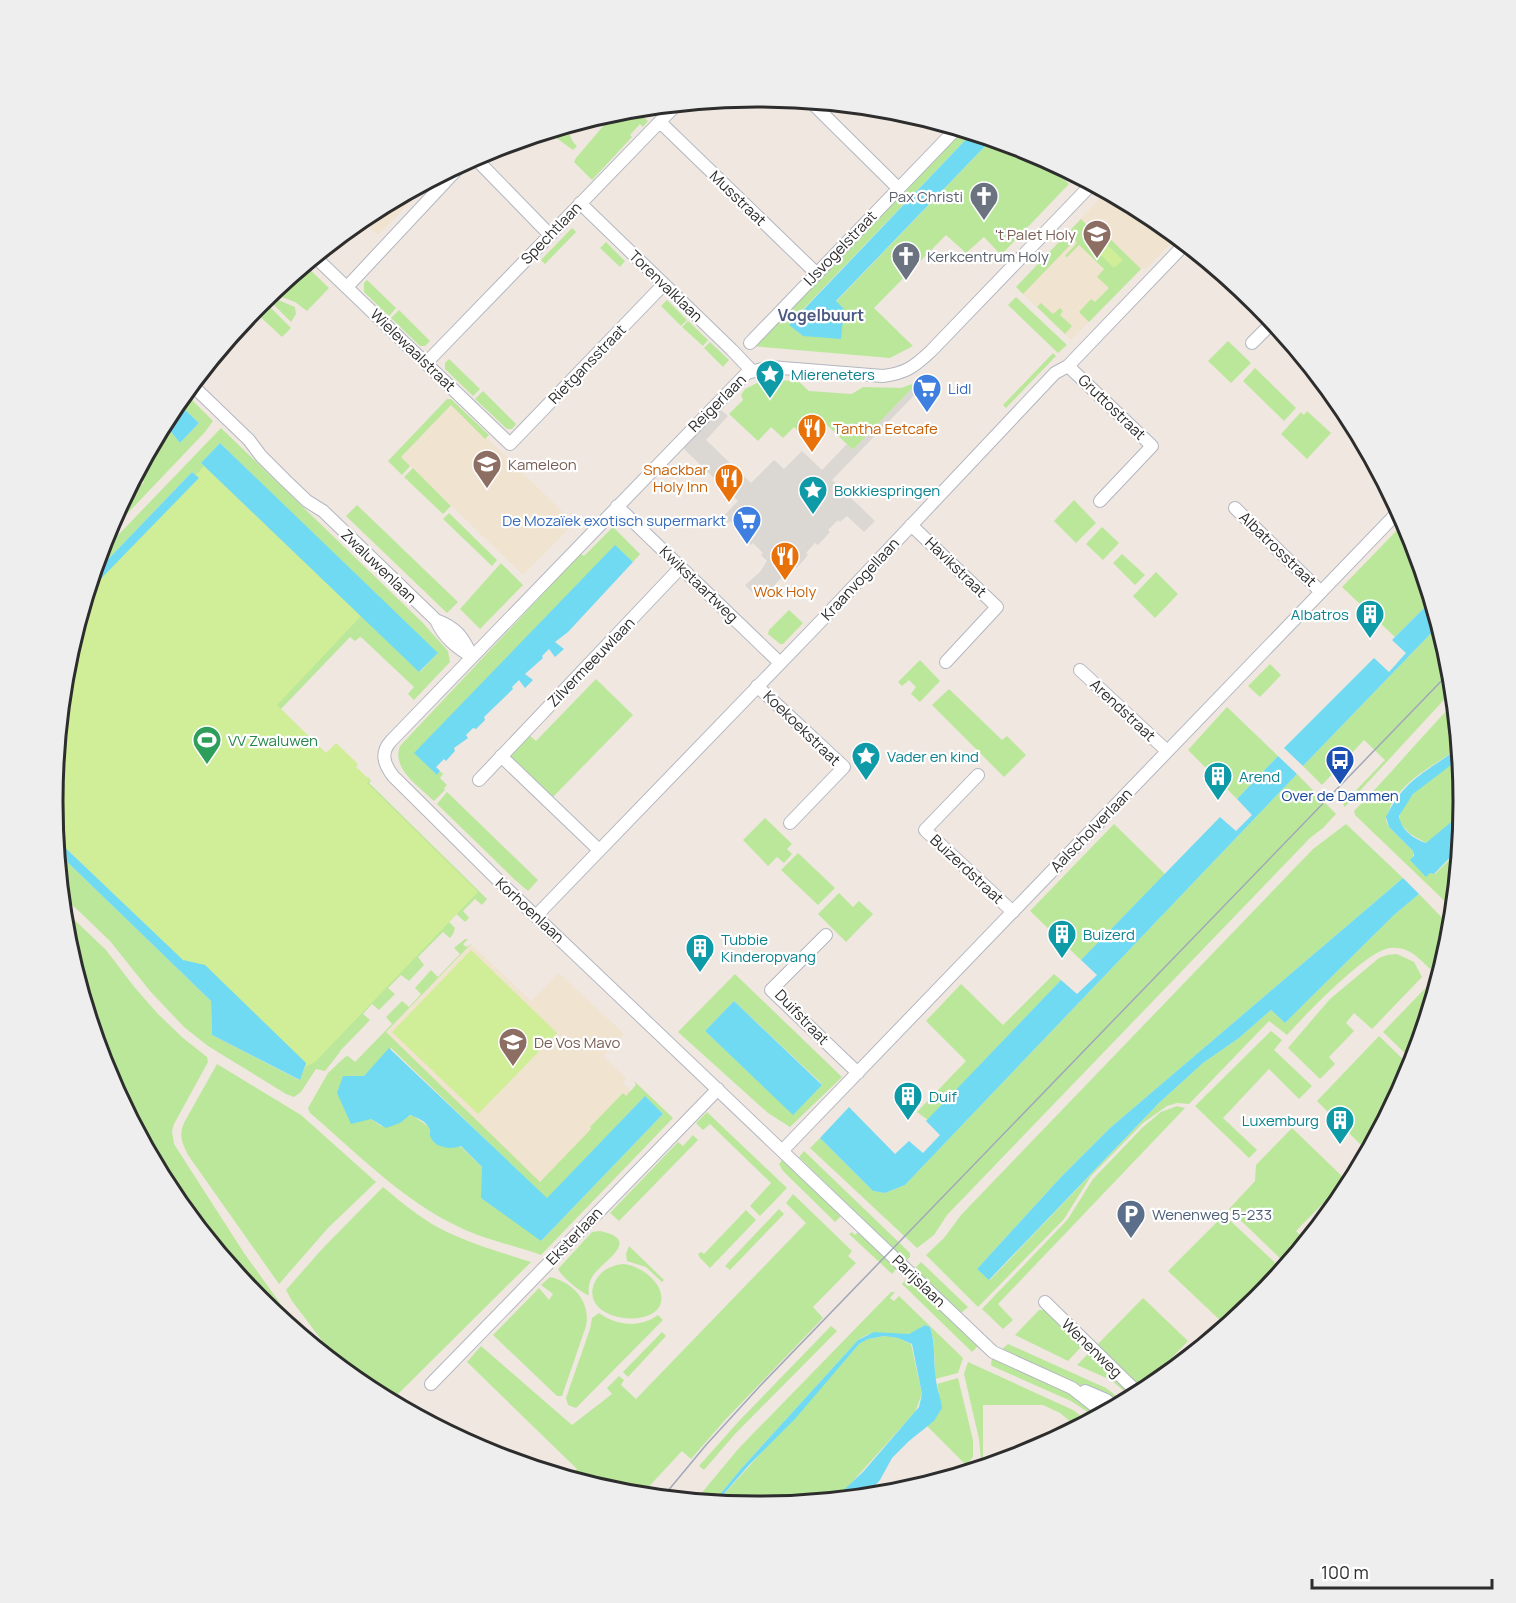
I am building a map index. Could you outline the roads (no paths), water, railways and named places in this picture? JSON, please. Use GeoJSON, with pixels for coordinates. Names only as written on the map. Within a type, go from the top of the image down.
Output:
{"type":"FeatureCollection","features":[{"type":"Feature","properties":{"kind":"street"},"geometry":{"type":"LineString","coordinates":[[818,109],[898,188]]}},
{"type":"Feature","properties":{"kind":"street","name":"Spechtlaan"},"geometry":{"type":"LineString","coordinates":[[426,363],[670,112]]}},
{"type":"Feature","properties":{"kind":"street","name":"Musstraat"},"geometry":{"type":"LineString","coordinates":[[660,122],[816,273]]}},
{"type":"Feature","properties":{"kind":"street","name":"IJsvogelstraat"},"geometry":{"type":"LineString","coordinates":[[750,343],[951,134]]}},
{"type":"Feature","properties":{"kind":"street"},"geometry":{"type":"LineString","coordinates":[[481,164],[550,235]]}},
{"type":"Feature","properties":{"kind":"street"},"geometry":{"type":"LineString","coordinates":[[346,287],[447,180]]}},
{"type":"Feature","properties":{"kind":"street","name":"Reigerlaan"},"geometry":{"type":"LineString","coordinates":[[472,657],[751,370],[770,367],[883,376],[899,374],[914,367],[1087,190]]}},
{"type":"Feature","properties":{"kind":"street","name":"Torenvalklaan"},"geometry":{"type":"LineString","coordinates":[[580,203],[751,370]]}},
{"type":"Feature","properties":{"kind":"street","name":"Kraanvogellaan"},"geometry":{"type":"LineString","coordinates":[[536,915],[1055,374],[1068,366],[1180,249]]}},
{"type":"Feature","properties":{"kind":"street","name":"Wielewaalstraat"},"geometry":{"type":"LineString","coordinates":[[320,262],[510,444]]}},
{"type":"Feature","properties":{"kind":"street","name":"Rietgansstraat"},"geometry":{"type":"LineString","coordinates":[[510,444],[664,284]]}},
{"type":"Feature","properties":{"kind":"street"},"geometry":{"type":"LineString","coordinates":[[1252,343],[1267,328]]}},
{"type":"Feature","properties":{"kind":"street","name":"Gruttostraat"},"geometry":{"type":"LineString","coordinates":[[1068,366],[1152,446],[1100,501]]}},
{"type":"Feature","properties":{"kind":"street","name":"Zwaluwenlaan"},"geometry":{"type":"LineString","coordinates":[[198,391],[249,440],[266,450],[291,474],[314,497],[323,511],[436,620],[447,638],[472,657]]}},
{"type":"Feature","properties":{"kind":"street","name":"Kwikstaartweg"},"geometry":{"type":"LineString","coordinates":[[617,506],[780,663]]}},
{"type":"Feature","properties":{"kind":"street","name":"Albatrosstraat"},"geometry":{"type":"LineString","coordinates":[[1235,508],[1320,591]]}},
{"type":"Feature","properties":{"kind":"street","name":"Aalscholverlaan"},"geometry":{"type":"LineString","coordinates":[[783,1150],[1392,518]]}},
{"type":"Feature","properties":{"kind":"street","name":"Havikstraat"},"geometry":{"type":"LineString","coordinates":[[911,525],[998,607],[946,662]]}},
{"type":"Feature","properties":{"kind":"street","name":"Zilvermeeuwlaan"},"geometry":{"type":"LineString","coordinates":[[479,780],[681,567]]}},
{"type":"Feature","properties":{"kind":"street","name":"Korhoenlaan"},"geometry":{"type":"LineString","coordinates":[[472,657],[386,747],[385,763],[393,776],[506,888],[783,1150]]}},
{"type":"Feature","properties":{"kind":"street","name":"Arendstraat"},"geometry":{"type":"LineString","coordinates":[[1080,670],[1167,751]]}},
{"type":"Feature","properties":{"kind":"street","name":"Koekoekstraat"},"geometry":{"type":"LineString","coordinates":[[757,686],[844,767],[790,823]]}},
{"type":"Feature","properties":{"kind":"street"},"geometry":{"type":"LineString","coordinates":[[501,756],[599,850]]}},
{"type":"Feature","properties":{"kind":"street","name":"Buizerdstraat"},"geometry":{"type":"LineString","coordinates":[[978,775],[925,830],[1013,912]]}},
{"type":"Feature","properties":{"kind":"street","name":"Duifstraat"},"geometry":{"type":"LineString","coordinates":[[826,934],[771,990],[858,1073]]}},
{"type":"Feature","properties":{"kind":"street","name":"Eksterlaan"},"geometry":{"type":"LineString","coordinates":[[431,1384],[718,1089]]}},
{"type":"Feature","properties":{"kind":"street","name":"Parijslaan"},"geometry":{"type":"LineString","coordinates":[[783,1150],[993,1352],[1072,1388],[1108,1401]]}},
{"type":"Feature","properties":{"kind":"street","name":"Wenenweg"},"geometry":{"type":"LineString","coordinates":[[1045,1302],[1132,1387]]}},
{"type":"Feature","properties":{"kind":"street","name":"Parijslaan"},"geometry":{"type":"LineString","coordinates":[[1072,1388],[1097,1407]]}},
{"type":"Feature","properties":{"kind":"water"},"geometry":{"type":"Polygon","coordinates":[[[967,139],[986,145],[836,301],[844,309],[841,339],[803,336],[789,325],[967,139]]]}},
{"type":"Feature","properties":{"kind":"water"},"geometry":{"type":"Polygon","coordinates":[[[184,409],[199,423],[180,443],[170,431],[184,409]]]}},
{"type":"Feature","properties":{"kind":"water"},"geometry":{"type":"Polygon","coordinates":[[[220,443],[438,653],[419,672],[201,463],[220,443]]]}},
{"type":"Feature","properties":{"kind":"water"},"geometry":{"type":"Polygon","coordinates":[[[192,472],[199,478],[99,580],[106,561],[192,472]]]}},
{"type":"Feature","properties":{"kind":"water"},"geometry":{"type":"Polygon","coordinates":[[[615,545],[633,562],[568,632],[555,642],[564,649],[555,657],[549,649],[542,656],[543,658],[525,674],[533,680],[525,688],[519,680],[512,687],[513,689],[484,717],[485,720],[466,735],[468,738],[454,748],[455,751],[446,761],[444,759],[436,767],[440,771],[437,775],[414,753],[615,545]]]}},
{"type":"Feature","properties":{"kind":"water"},"geometry":{"type":"Polygon","coordinates":[[[1425,607],[1432,633],[1303,766],[1284,748],[1374,658],[1389,672],[1406,653],[1392,640],[1425,607]]]}},
{"type":"Feature","properties":{"kind":"water"},"geometry":{"type":"Polygon","coordinates":[[[1452,753],[1452,764],[1413,794],[1399,816],[1402,826],[1409,833],[1426,843],[1453,821],[1451,856],[1434,874],[1430,873],[1426,877],[1410,860],[1414,856],[1413,851],[1389,827],[1386,817],[1401,793],[1417,777],[1452,753]]]}},
{"type":"Feature","properties":{"kind":"water"},"geometry":{"type":"Polygon","coordinates":[[[1278,756],[1297,774],[905,1185],[885,1193],[873,1191],[820,1138],[849,1107],[895,1154],[909,1141],[923,1153],[940,1135],[926,1121],[1061,980],[1077,994],[1097,975],[1081,960],[1220,817],[1236,831],[1252,815],[1237,799],[1278,756]]]}},
{"type":"Feature","properties":{"kind":"water"},"geometry":{"type":"Polygon","coordinates":[[[64,847],[183,960],[205,965],[306,1063],[300,1080],[212,1035],[211,1001],[65,860],[64,847]]]}},
{"type":"Feature","properties":{"kind":"water"},"geometry":{"type":"Polygon","coordinates":[[[1403,878],[1419,894],[1394,915],[1285,1023],[1271,1010],[1239,1038],[1203,1063],[1159,1103],[989,1280],[977,1269],[1061,1177],[1110,1128],[1403,878]]]}},
{"type":"Feature","properties":{"kind":"water"},"geometry":{"type":"Polygon","coordinates":[[[734,1001],[822,1085],[793,1115],[705,1031],[734,1001]]]}},
{"type":"Feature","properties":{"kind":"water"},"geometry":{"type":"Polygon","coordinates":[[[389,1048],[547,1198],[645,1096],[663,1114],[541,1241],[481,1198],[482,1167],[461,1146],[448,1148],[436,1144],[431,1138],[428,1126],[421,1120],[410,1115],[400,1123],[386,1128],[371,1119],[351,1124],[337,1093],[343,1076],[364,1076],[389,1048]]]}},
{"type":"Feature","properties":{"kind":"water"},"geometry":{"type":"Polygon","coordinates":[[[925,1325],[930,1327],[936,1380],[942,1408],[934,1421],[892,1458],[874,1486],[842,1492],[863,1472],[919,1407],[922,1394],[912,1344],[898,1338],[884,1336],[868,1339],[859,1344],[795,1419],[723,1495],[719,1495],[858,1340],[874,1332],[909,1334],[925,1325]]]}},
{"type":"Feature","properties":{"kind":"tram line"},"geometry":{"type":"LineString","coordinates":[[668,1491],[760,1386],[1442,680]]}},
{"type":"Feature","properties":{"kind":"place","name":"Pax Christi"},"geometry":{"type":"Point","coordinates":[984,222]}},
{"type":"Feature","properties":{"kind":"place","name":"'t Palet Holy"},"geometry":{"type":"Point","coordinates":[1097,260]}},
{"type":"Feature","properties":{"kind":"place","name":"Kerkcentrum Holy"},"geometry":{"type":"Point","coordinates":[906,282]}},
{"type":"Feature","properties":{"kind":"place","name":"Miereneters"},"geometry":{"type":"Point","coordinates":[770,400]}},
{"type":"Feature","properties":{"kind":"place","name":"Lidl"},"geometry":{"type":"Point","coordinates":[927,414]}},
{"type":"Feature","properties":{"kind":"place","name":"Tantha Eetcafe"},"geometry":{"type":"Point","coordinates":[812,454]}},
{"type":"Feature","properties":{"kind":"place","name":"Kameleon"},"geometry":{"type":"Point","coordinates":[487,490]}},
{"type":"Feature","properties":{"kind":"place","name":"Snackbar Holy Inn"},"geometry":{"type":"Point","coordinates":[729,504]}},
{"type":"Feature","properties":{"kind":"place","name":"Bokkiespringen"},"geometry":{"type":"Point","coordinates":[813,516]}},
{"type":"Feature","properties":{"kind":"place","name":"De Mozaïek exotisch supermarkt"},"geometry":{"type":"Point","coordinates":[747,546]}},
{"type":"Feature","properties":{"kind":"place","name":"Wok Holy"},"geometry":{"type":"Point","coordinates":[785,582]}},
{"type":"Feature","properties":{"kind":"place","name":"Albatros"},"geometry":{"type":"Point","coordinates":[1370,640]}},
{"type":"Feature","properties":{"kind":"place","name":"VV Zwaluwen"},"geometry":{"type":"Point","coordinates":[207,766]}},
{"type":"Feature","properties":{"kind":"place","name":"Vader en kind"},"geometry":{"type":"Point","coordinates":[866,782]}},
{"type":"Feature","properties":{"kind":"place","name":"Over de Dammen"},"geometry":{"type":"Point","coordinates":[1340,786]}},
{"type":"Feature","properties":{"kind":"place","name":"Arend"},"geometry":{"type":"Point","coordinates":[1218,802]}},
{"type":"Feature","properties":{"kind":"place","name":"Buizerd"},"geometry":{"type":"Point","coordinates":[1062,960]}},
{"type":"Feature","properties":{"kind":"place","name":"Tubbie Kinderopvang"},"geometry":{"type":"Point","coordinates":[700,974]}},
{"type":"Feature","properties":{"kind":"place","name":"De Vos Mavo"},"geometry":{"type":"Point","coordinates":[513,1068]}},
{"type":"Feature","properties":{"kind":"place","name":"Duif"},"geometry":{"type":"Point","coordinates":[908,1122]}},
{"type":"Feature","properties":{"kind":"place","name":"Luxemburg"},"geometry":{"type":"Point","coordinates":[1340,1146]}},
{"type":"Feature","properties":{"kind":"place","name":"Wenenweg 5-233"},"geometry":{"type":"Point","coordinates":[1131,1240]}},
{"type":"Feature","properties":{"kind":"district","name":"Vogelbuurt"},"geometry":{"type":"Point","coordinates":[821,315]}}]}
